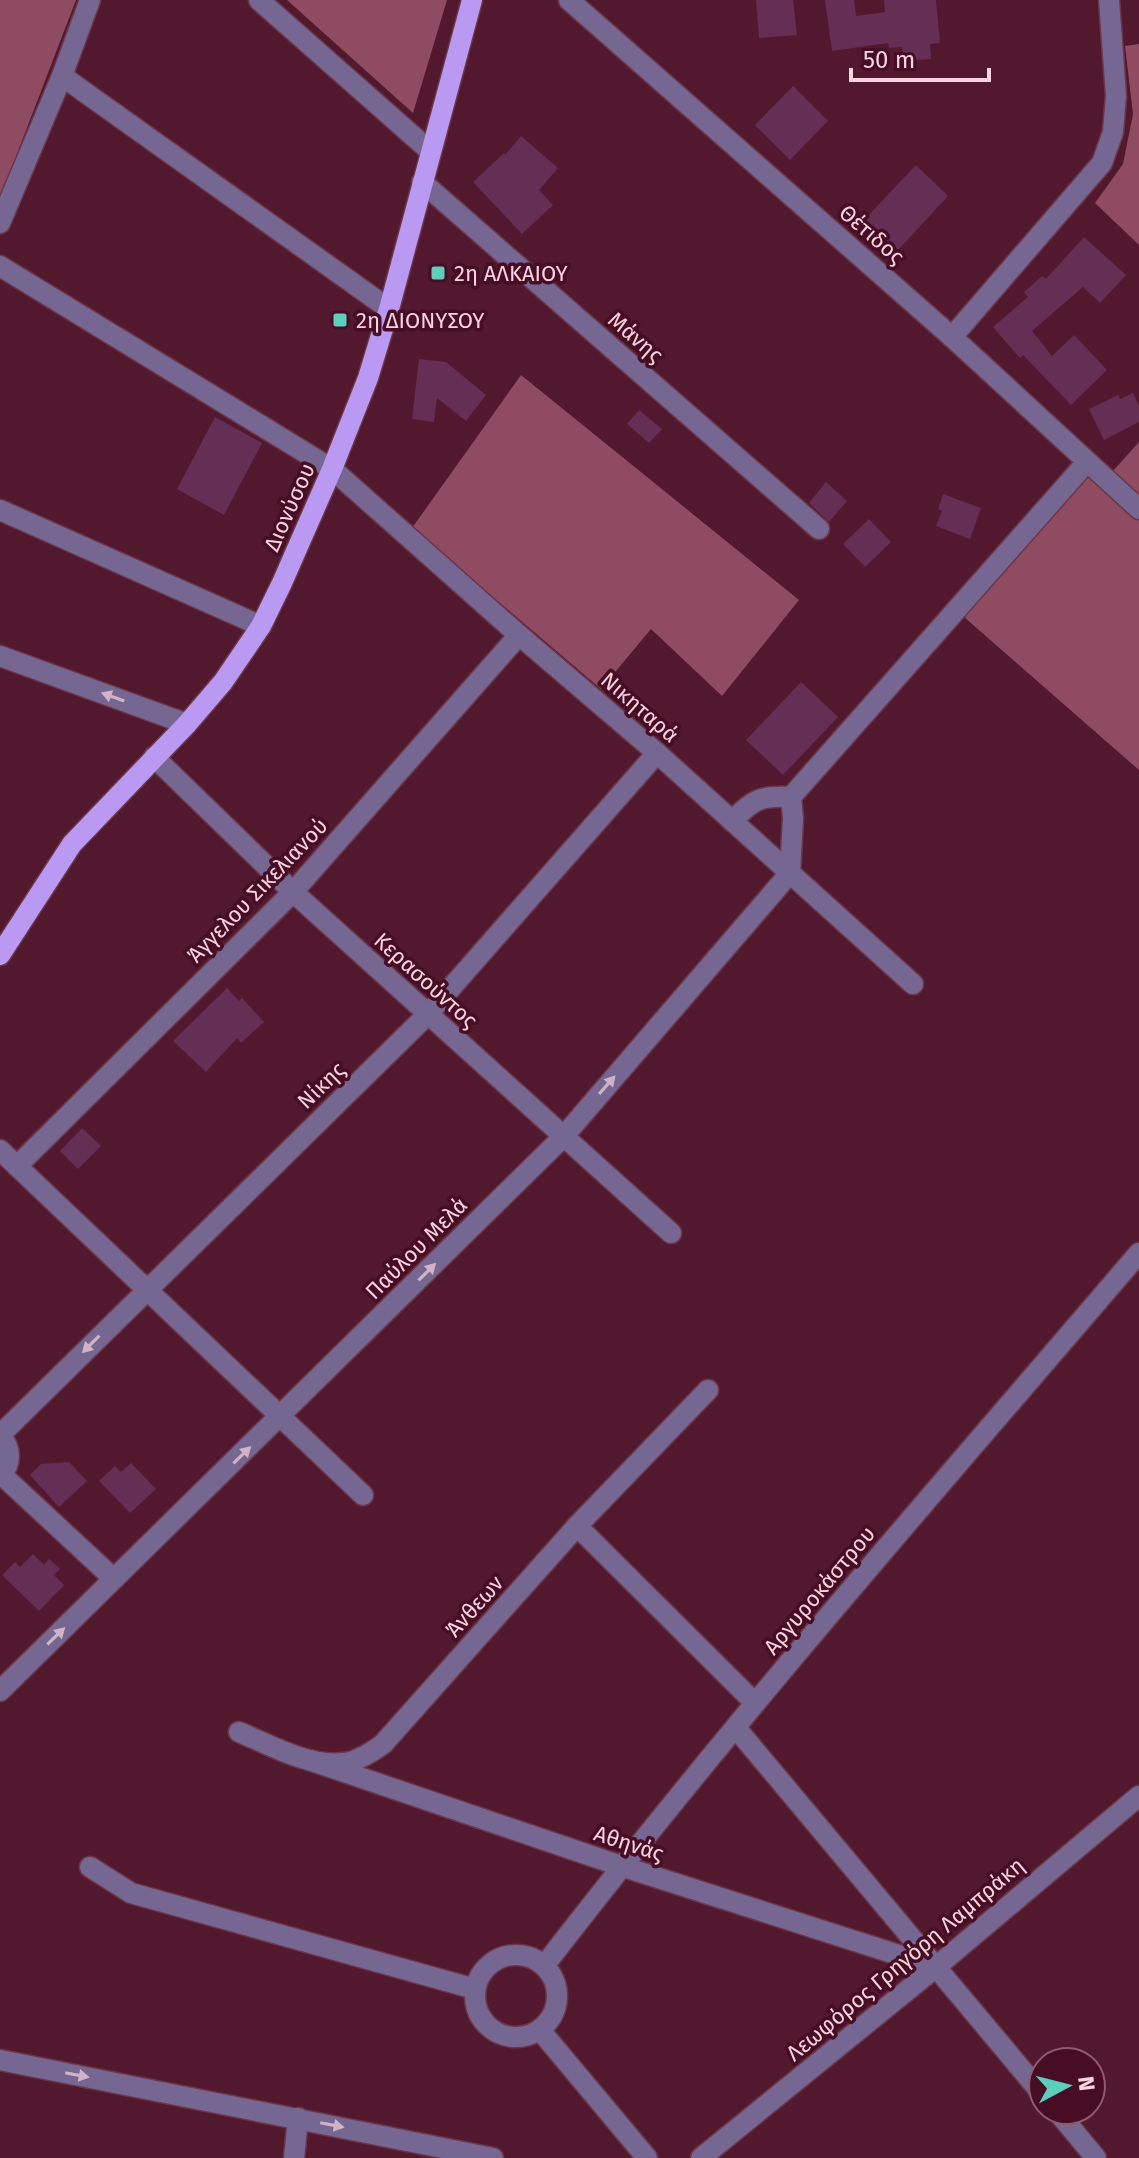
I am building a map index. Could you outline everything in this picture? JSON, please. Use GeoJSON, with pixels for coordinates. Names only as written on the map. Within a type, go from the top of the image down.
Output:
{"type":"FeatureCollection","features":[{"type":"Feature","properties":{"kind":"main road","name":"Διονύσου"},"geometry":{"type":"LineString","coordinates":[[2,946],[72,844],[187,724],[223,682],[261,626],[332,469],[368,378],[472,0]]}},
{"type":"Feature","properties":{"kind":"street"},"geometry":{"type":"LineString","coordinates":[[0,223],[62,76],[90,0]]}},
{"type":"Feature","properties":{"kind":"street"},"geometry":{"type":"LineString","coordinates":[[259,0],[430,151]]}},
{"type":"Feature","properties":{"kind":"street"},"geometry":{"type":"LineString","coordinates":[[952,337],[1102,163],[1113,132],[1116,96],[1109,0]]}},
{"type":"Feature","properties":{"kind":"street","name":"Θέτιδος"},"geometry":{"type":"LineString","coordinates":[[575,2],[952,337],[1139,509]]}},
{"type":"Feature","properties":{"kind":"street"},"geometry":{"type":"LineString","coordinates":[[62,76],[389,309]]}},
{"type":"Feature","properties":{"kind":"street","name":"Μάνης"},"geometry":{"type":"LineString","coordinates":[[422,182],[819,529]]}},
{"type":"Feature","properties":{"kind":"street","name":"Νικηταρά"},"geometry":{"type":"LineString","coordinates":[[0,266],[332,469],[657,753],[913,984]]}},
{"type":"Feature","properties":{"kind":"street"},"geometry":{"type":"LineString","coordinates":[[790,873],[791,797],[1087,462]]}},
{"type":"Feature","properties":{"kind":"street"},"geometry":{"type":"LineString","coordinates":[[0,510],[261,626]]}},
{"type":"Feature","properties":{"kind":"street","name":"Άγγελου Σικελιανού"},"geometry":{"type":"LineString","coordinates":[[17,1166],[293,892],[519,635]]}},
{"type":"Feature","properties":{"kind":"street"},"geometry":{"type":"LineString","coordinates":[[0,656],[187,724]]}},
{"type":"Feature","properties":{"kind":"street","name":"Νίκης"},"geometry":{"type":"LineString","coordinates":[[0,1435],[428,1014],[657,753]]}},
{"type":"Feature","properties":{"kind":"street","name":"Κερασούντος"},"geometry":{"type":"LineString","coordinates":[[154,757],[293,892],[671,1233]]}},
{"type":"Feature","properties":{"kind":"street"},"geometry":{"type":"LineString","coordinates":[[732,821],[753,801],[772,795],[791,797]]}},
{"type":"Feature","properties":{"kind":"street","name":"Παύλου Μελά"},"geometry":{"type":"LineString","coordinates":[[0,1691],[564,1136],[790,873]]}},
{"type":"Feature","properties":{"kind":"street"},"geometry":{"type":"LineString","coordinates":[[0,1150],[363,1495]]}},
{"type":"Feature","properties":{"kind":"street","name":"Αργυροκάστρου"},"geometry":{"type":"LineString","coordinates":[[544,1966],[621,1866],[755,1703],[1139,1253]]}},
{"type":"Feature","properties":{"kind":"street","name":"Άνθεων"},"geometry":{"type":"LineString","coordinates":[[239,1732],[309,1760],[344,1764],[383,1744],[577,1526],[708,1390]]}},
{"type":"Feature","properties":{"kind":"street"},"geometry":{"type":"LineString","coordinates":[[0,1435],[6,1442],[10,1459],[1,1476],[114,1579]]}},
{"type":"Feature","properties":{"kind":"street"},"geometry":{"type":"LineString","coordinates":[[577,1526],[755,1703]]}},
{"type":"Feature","properties":{"kind":"street"},"geometry":{"type":"LineString","coordinates":[[736,1728],[1027,2076]]}},
{"type":"Feature","properties":{"kind":"street","name":"Αθηνάς"},"geometry":{"type":"LineString","coordinates":[[309,1760],[621,1866],[936,1967]]}},
{"type":"Feature","properties":{"kind":"street","name":"Λεωφόρος Γρηγόρη Λαμπράκη"},"geometry":{"type":"LineString","coordinates":[[701,2158],[936,1967],[1139,1796]]}},
{"type":"Feature","properties":{"kind":"street"},"geometry":{"type":"LineString","coordinates":[[90,1867],[131,1893],[475,1989]]}},
{"type":"Feature","properties":{"kind":"street"},"geometry":{"type":"LineString","coordinates":[[524,1955],[544,1966],[552,1975],[557,1999],[555,2011],[540,2030],[520,2038],[499,2034],[482,2020],[477,2011],[475,1989],[484,1969],[502,1956],[524,1955]]}},
{"type":"Feature","properties":{"kind":"street"},"geometry":{"type":"LineString","coordinates":[[540,2030],[647,2158]]}},
{"type":"Feature","properties":{"kind":"street"},"geometry":{"type":"LineString","coordinates":[[0,2060],[493,2158]]}},
{"type":"Feature","properties":{"kind":"street"},"geometry":{"type":"LineString","coordinates":[[294,2158],[298,2118]]}},
{"type":"Feature","properties":{"kind":"street"},"geometry":{"type":"LineString","coordinates":[[1069,2126],[1096,2158]]}},
{"type":"Feature","properties":{"kind":"shaded area"},"geometry":{"type":"Polygon","coordinates":[[[0,0],[76,0],[0,198],[0,0]]]}},
{"type":"Feature","properties":{"kind":"shaded area"},"geometry":{"type":"Polygon","coordinates":[[[287,0],[447,0],[413,113],[287,0]]]}},
{"type":"Feature","properties":{"kind":"shaded area"},"geometry":{"type":"Polygon","coordinates":[[[1139,44],[1139,245],[1095,203],[1123,164],[1133,114],[1125,46],[1139,44]]]}},
{"type":"Feature","properties":{"kind":"shaded area"},"geometry":{"type":"Polygon","coordinates":[[[521,375],[799,600],[722,696],[651,629],[601,689],[412,528],[521,375]]]}},
{"type":"Feature","properties":{"kind":"shaded area"},"geometry":{"type":"Polygon","coordinates":[[[1139,442],[1139,770],[964,617],[1090,472],[1103,482],[1139,442]]]}},
{"type":"Feature","properties":{"kind":"building"},"geometry":{"type":"Polygon","coordinates":[[[756,0],[793,0],[797,35],[759,38],[756,0]]]}},
{"type":"Feature","properties":{"kind":"building"},"geometry":{"type":"Polygon","coordinates":[[[825,0],[854,0],[856,16],[885,12],[884,0],[936,0],[940,43],[930,44],[931,59],[904,61],[902,47],[889,48],[888,43],[832,51],[825,0]]]}},
{"type":"Feature","properties":{"kind":"building"},"geometry":{"type":"Polygon","coordinates":[[[793,86],[828,121],[790,160],[755,125],[793,86]]]}},
{"type":"Feature","properties":{"kind":"building"},"geometry":{"type":"Polygon","coordinates":[[[521,136],[558,168],[539,190],[553,205],[522,234],[473,182],[505,155],[521,136]]]}},
{"type":"Feature","properties":{"kind":"building"},"geometry":{"type":"Polygon","coordinates":[[[916,165],[948,196],[897,251],[864,220],[916,165]]]}},
{"type":"Feature","properties":{"kind":"building"},"geometry":{"type":"Polygon","coordinates":[[[1084,237],[1126,275],[1100,303],[1083,287],[1032,331],[1052,356],[1074,335],[1107,370],[1071,405],[1023,355],[1020,358],[993,327],[1028,297],[1024,292],[1042,276],[1046,279],[1084,237]]]}},
{"type":"Feature","properties":{"kind":"building"},"geometry":{"type":"Polygon","coordinates":[[[419,359],[446,362],[486,395],[466,421],[437,398],[434,422],[412,419],[419,359]]]}},
{"type":"Feature","properties":{"kind":"building"},"geometry":{"type":"Polygon","coordinates":[[[1133,393],[1139,406],[1139,422],[1104,440],[1089,409],[1118,395],[1120,399],[1133,393]]]}},
{"type":"Feature","properties":{"kind":"building"},"geometry":{"type":"Polygon","coordinates":[[[639,410],[662,429],[649,443],[627,424],[639,410]]]}},
{"type":"Feature","properties":{"kind":"building"},"geometry":{"type":"Polygon","coordinates":[[[215,417],[262,443],[224,515],[177,489],[215,417]]]}},
{"type":"Feature","properties":{"kind":"building"},"geometry":{"type":"Polygon","coordinates":[[[826,482],[847,501],[829,522],[809,503],[826,482]]]}},
{"type":"Feature","properties":{"kind":"building"},"geometry":{"type":"Polygon","coordinates":[[[943,494],[981,508],[970,539],[936,526],[942,511],[938,509],[943,494]]]}},
{"type":"Feature","properties":{"kind":"building"},"geometry":{"type":"Polygon","coordinates":[[[869,519],[891,542],[865,567],[843,544],[869,519]]]}},
{"type":"Feature","properties":{"kind":"building"},"geometry":{"type":"Polygon","coordinates":[[[801,682],[838,717],[783,775],[746,740],[801,682]]]}},
{"type":"Feature","properties":{"kind":"building"},"geometry":{"type":"Polygon","coordinates":[[[227,988],[239,1001],[242,998],[264,1022],[241,1043],[237,1038],[206,1072],[173,1041],[227,988]]]}},
{"type":"Feature","properties":{"kind":"building"},"geometry":{"type":"Polygon","coordinates":[[[82,1128],[101,1146],[78,1169],[60,1151],[82,1128]]]}},
{"type":"Feature","properties":{"kind":"building"},"geometry":{"type":"Polygon","coordinates":[[[69,1462],[87,1481],[59,1507],[30,1475],[41,1464],[69,1462]]]}},
{"type":"Feature","properties":{"kind":"building"},"geometry":{"type":"Polygon","coordinates":[[[131,1463],[156,1489],[130,1513],[99,1481],[115,1466],[121,1472],[131,1463]]]}},
{"type":"Feature","properties":{"kind":"building"},"geometry":{"type":"Polygon","coordinates":[[[33,1554],[44,1565],[49,1559],[60,1569],[54,1575],[64,1585],[39,1611],[2,1575],[15,1562],[20,1567],[33,1554]]]}},
{"type":"Feature","properties":{"kind":"place","name":"2η ΑΛΚΑΙΟΥ"},"geometry":{"type":"Point","coordinates":[438,273]}},
{"type":"Feature","properties":{"kind":"place","name":"2η ΔΙΟΝΥΣΟΥ"},"geometry":{"type":"Point","coordinates":[340,320]}}]}
